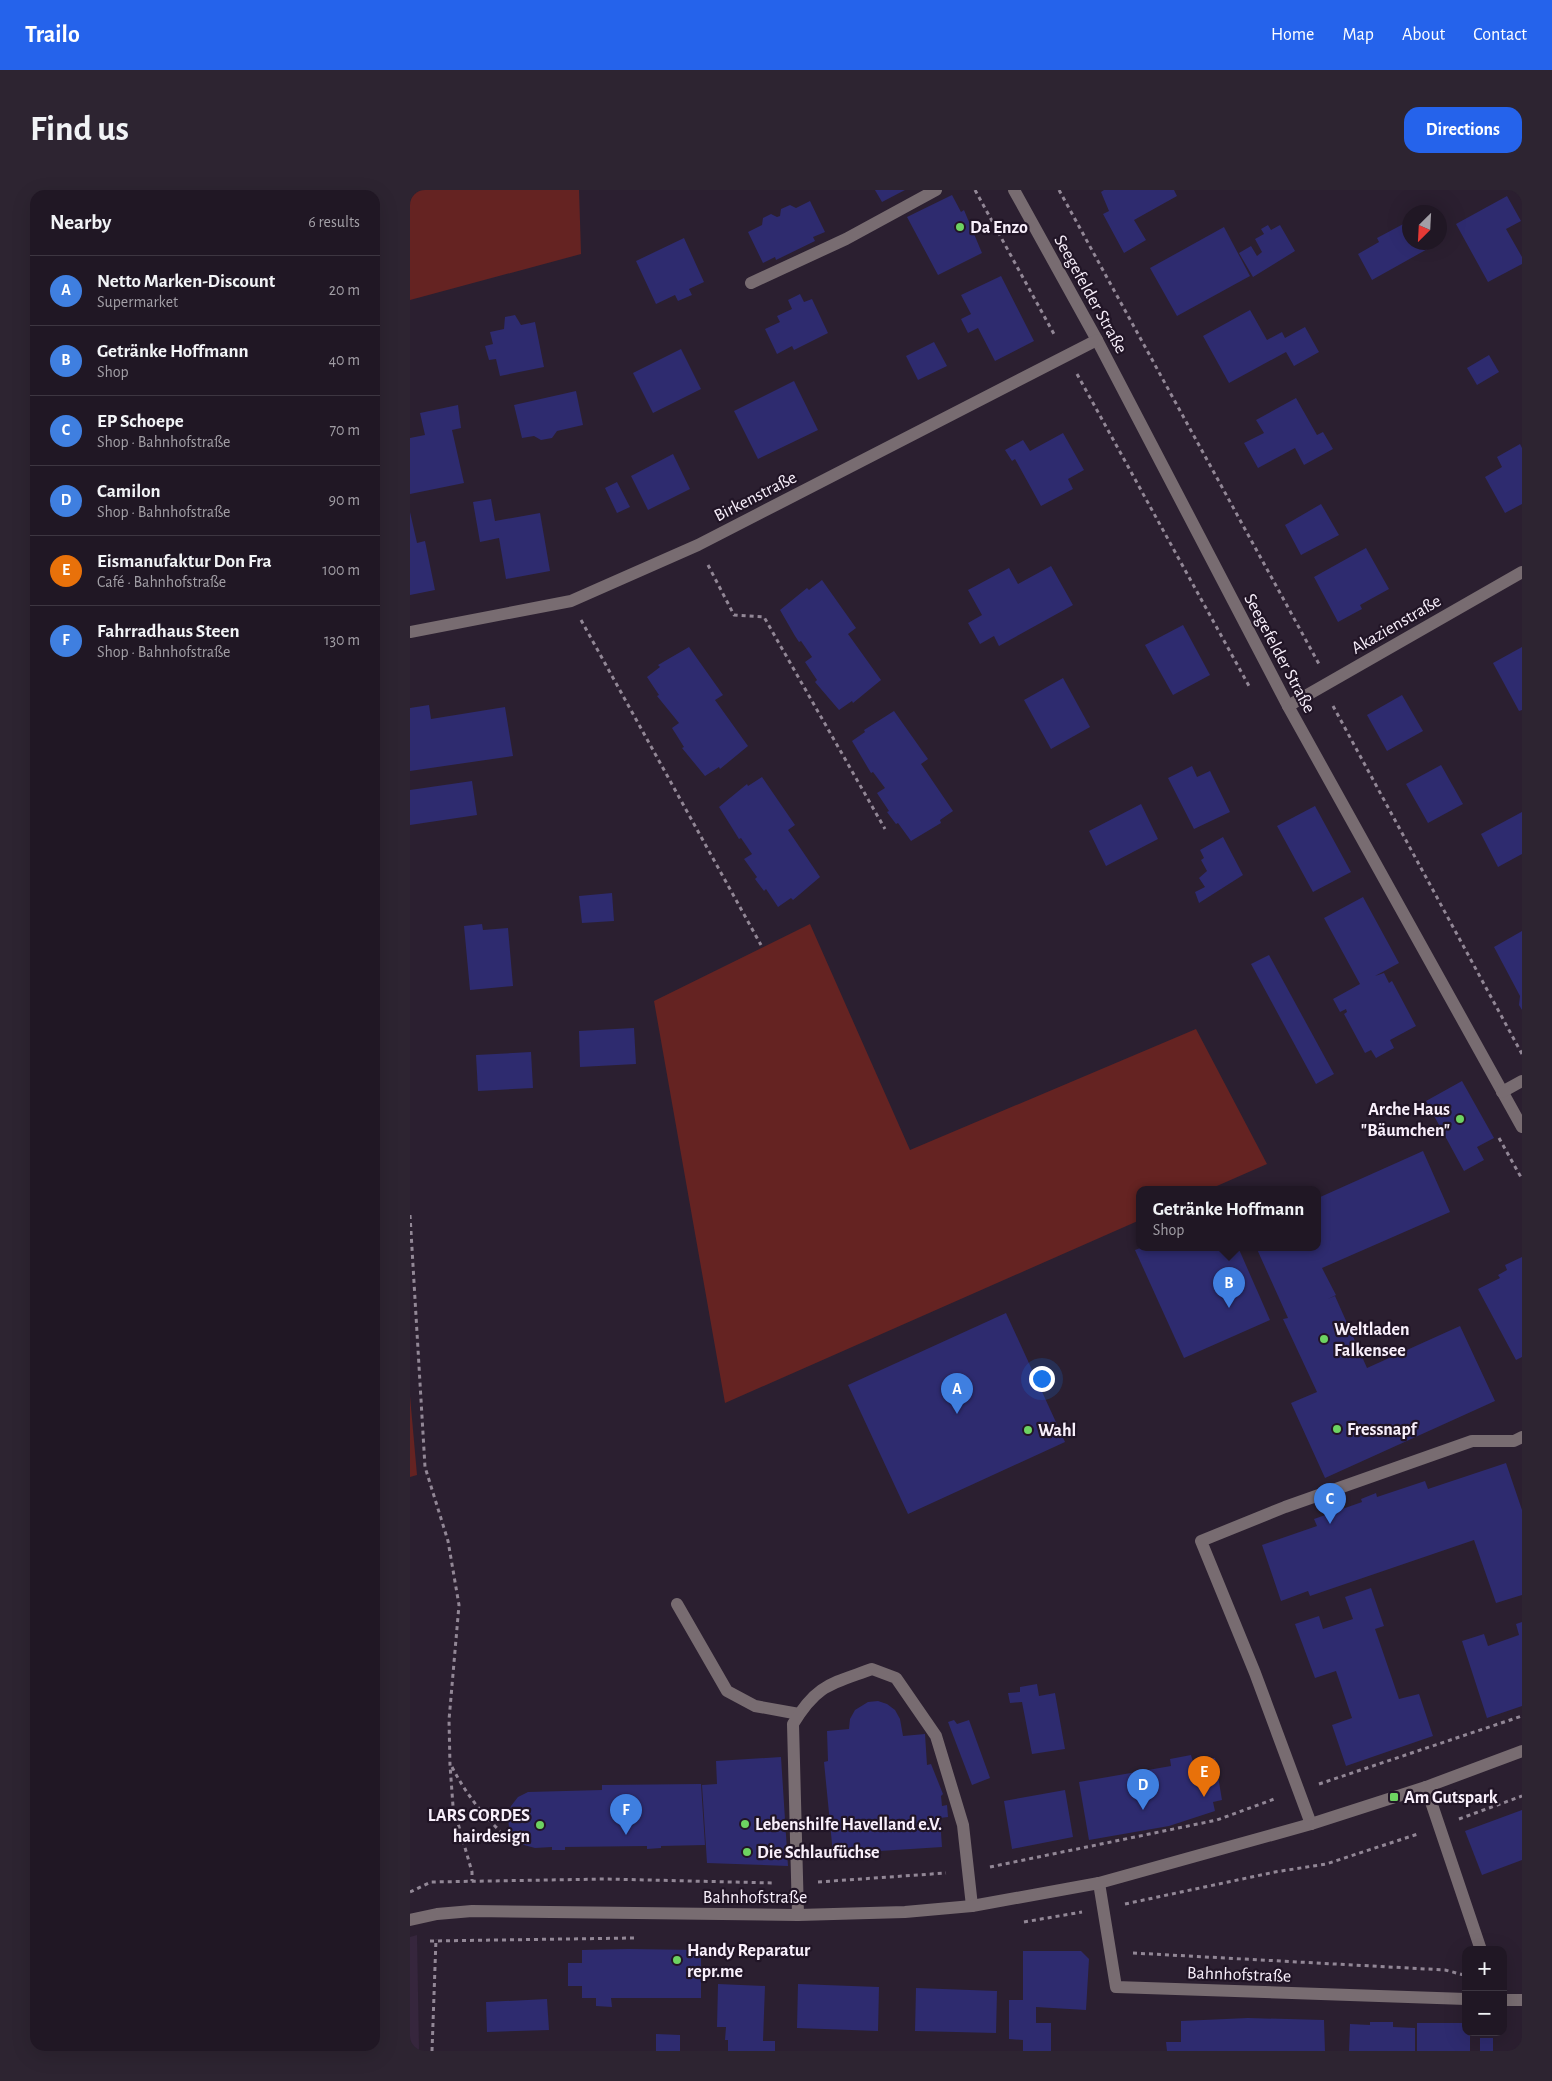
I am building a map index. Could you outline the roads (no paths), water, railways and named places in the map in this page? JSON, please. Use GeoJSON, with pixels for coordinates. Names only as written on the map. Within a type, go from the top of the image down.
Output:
{"type":"FeatureCollection","features":[{"type":"Feature","properties":{"kind":"street"},"geometry":{"type":"LineString","coordinates":[[751,283],[846,239],[936,190]]}},
{"type":"Feature","properties":{"kind":"street","name":"Seegefelder Straße"},"geometry":{"type":"LineString","coordinates":[[1014,190],[1097,340],[1288,706],[1522,1127]]}},
{"type":"Feature","properties":{"kind":"street","name":"Birkenstraße"},"geometry":{"type":"LineString","coordinates":[[410,632],[572,602],[698,545],[1097,340]]}},
{"type":"Feature","properties":{"kind":"street","name":"Akazienstraße"},"geometry":{"type":"LineString","coordinates":[[1288,706],[1522,572]]}},
{"type":"Feature","properties":{"kind":"street"},"geometry":{"type":"LineString","coordinates":[[1502,1092],[1522,1081]]}},
{"type":"Feature","properties":{"kind":"street"},"geometry":{"type":"LineString","coordinates":[[1311,1824],[1256,1673],[1201,1542],[1285,1507],[1472,1440],[1514,1441],[1522,1438]]}},
{"type":"Feature","properties":{"kind":"street"},"geometry":{"type":"LineString","coordinates":[[677,1604],[727,1690],[755,1706],[799,1714]]}},
{"type":"Feature","properties":{"kind":"street"},"geometry":{"type":"LineString","coordinates":[[798,1915],[793,1724],[821,1688],[872,1669],[896,1678],[936,1736],[963,1824],[972,1906]]}},
{"type":"Feature","properties":{"kind":"street","name":"Bahnhofstraße"},"geometry":{"type":"LineString","coordinates":[[410,1920],[437,1914],[472,1910],[798,1915],[905,1912],[972,1906],[1099,1883],[1311,1824],[1426,1787],[1522,1751]]}},
{"type":"Feature","properties":{"kind":"street"},"geometry":{"type":"LineString","coordinates":[[1426,1787],[1481,1946]]}},
{"type":"Feature","properties":{"kind":"street","name":"Bahnhofstraße"},"geometry":{"type":"LineString","coordinates":[[1099,1883],[1116,1987],[1462,1999]]}},
{"type":"Feature","properties":{"kind":"street"},"geometry":{"type":"LineString","coordinates":[[1507,2000],[1522,2000]]}},
{"type":"Feature","properties":{"kind":"place","name":"Da Enzo"},"geometry":{"type":"Point","coordinates":[960,227]}},
{"type":"Feature","properties":{"kind":"place","name":"Arche Haus \"Bäumchen\""},"geometry":{"type":"Point","coordinates":[1460,1119]}},
{"type":"Feature","properties":{"kind":"place","name":"Getränke Hoffmann"},"geometry":{"type":"Point","coordinates":[1229,1308]}},
{"type":"Feature","properties":{"kind":"place","name":"Weltladen Falkensee"},"geometry":{"type":"Point","coordinates":[1324,1339]}},
{"type":"Feature","properties":{"kind":"place","name":"Netto Marken-Discount"},"geometry":{"type":"Point","coordinates":[957,1414]}},
{"type":"Feature","properties":{"kind":"place","name":"Fressnapf"},"geometry":{"type":"Point","coordinates":[1337,1429]}},
{"type":"Feature","properties":{"kind":"place","name":"Wahl"},"geometry":{"type":"Point","coordinates":[1028,1430]}},
{"type":"Feature","properties":{"kind":"place","name":"EP Schoepe"},"geometry":{"type":"Point","coordinates":[1330,1524]}},
{"type":"Feature","properties":{"kind":"place","name":"Eismanufaktur Don Fra"},"geometry":{"type":"Point","coordinates":[1204,1797]}},
{"type":"Feature","properties":{"kind":"place","name":"Am Gutspark"},"geometry":{"type":"Point","coordinates":[1394,1797]}},
{"type":"Feature","properties":{"kind":"place","name":"Camilon"},"geometry":{"type":"Point","coordinates":[1143,1810]}},
{"type":"Feature","properties":{"kind":"place","name":"Lebenshilfe Havelland e.V."},"geometry":{"type":"Point","coordinates":[745,1824]}},
{"type":"Feature","properties":{"kind":"place","name":"LARS CORDES hairdesign"},"geometry":{"type":"Point","coordinates":[540,1825]}},
{"type":"Feature","properties":{"kind":"place","name":"Fahrradhaus Steen"},"geometry":{"type":"Point","coordinates":[626,1835]}},
{"type":"Feature","properties":{"kind":"place","name":"Die Schlaufüchse"},"geometry":{"type":"Point","coordinates":[747,1852]}},
{"type":"Feature","properties":{"kind":"place","name":"Handy Reparatur repr.me"},"geometry":{"type":"Point","coordinates":[677,1960]}}]}
